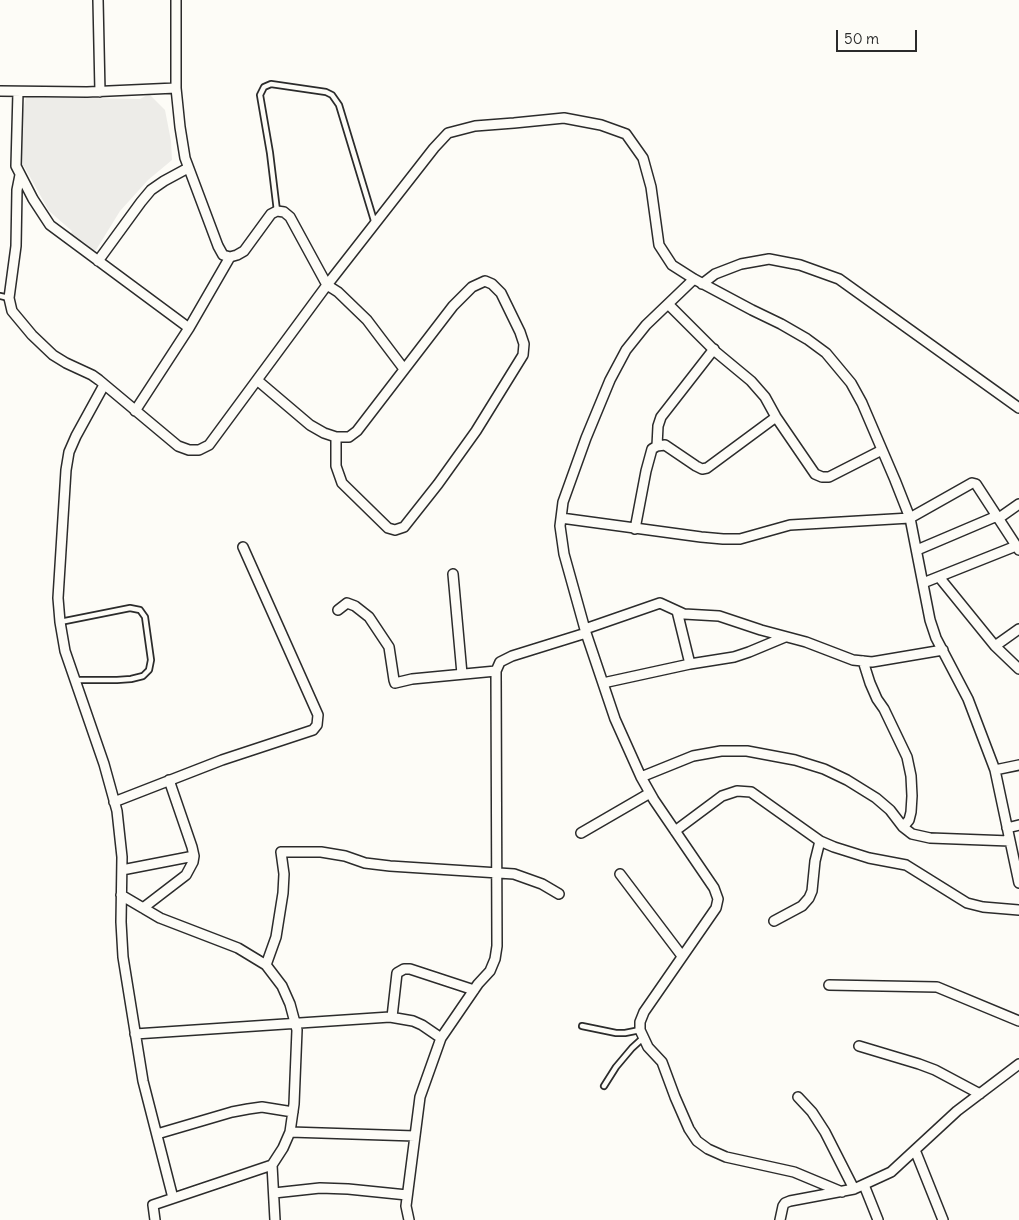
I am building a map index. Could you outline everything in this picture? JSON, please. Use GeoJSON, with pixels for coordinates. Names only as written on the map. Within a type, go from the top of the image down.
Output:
{"type":"FeatureCollection","features":[{"type":"Feature","properties":{"kind":"street"},"geometry":{"type":"LineString","coordinates":[[98,0],[100,92]]}},
{"type":"Feature","properties":{"kind":"street"},"geometry":{"type":"LineString","coordinates":[[176,0],[176,88],[185,158],[223,255],[230,257],[244,251],[271,214],[278,211],[284,212],[290,217],[327,286],[338,292],[367,320],[404,369]]}},
{"type":"Feature","properties":{"kind":"street"},"geometry":{"type":"LineString","coordinates":[[0,92],[100,92],[176,88]]}},
{"type":"Feature","properties":{"kind":"street"},"geometry":{"type":"LineString","coordinates":[[18,92],[15,164],[50,225],[189,328]]}},
{"type":"Feature","properties":{"kind":"street"},"geometry":{"type":"LineString","coordinates":[[20,175],[17,190],[16,246],[4,297],[12,311],[32,335],[53,355],[92,375],[178,446],[189,450],[199,450],[209,445],[327,286],[434,148],[448,133],[476,126],[564,118],[601,125],[626,134],[643,158],[651,187],[658,245],[672,265],[702,284],[807,339],[826,353],[851,383],[862,403],[910,518],[930,620],[936,638],[968,699],[995,770],[1019,883]]}},
{"type":"Feature","properties":{"kind":"street"},"geometry":{"type":"LineString","coordinates":[[98,261],[152,190],[188,168]]}},
{"type":"Feature","properties":{"kind":"street"},"geometry":{"type":"LineString","coordinates":[[135,411],[189,328],[230,257]]}},
{"type":"Feature","properties":{"kind":"street"},"geometry":{"type":"LineString","coordinates":[[702,284],[715,274],[741,264],[769,259],[800,265],[839,279],[1019,408]]}},
{"type":"Feature","properties":{"kind":"street"},"geometry":{"type":"LineString","coordinates":[[694,279],[646,325],[626,350],[610,380],[586,438],[563,502],[560,526],[564,554],[585,631],[614,719],[650,794],[714,888],[718,900],[716,908],[644,1012],[640,1022],[642,1034],[648,1048],[662,1062],[689,1129],[697,1141],[708,1149],[726,1157],[794,1172],[842,1192]]}},
{"type":"Feature","properties":{"kind":"street"},"geometry":{"type":"LineString","coordinates":[[258,380],[310,425],[336,437],[349,437],[357,431],[453,306],[472,287],[485,281],[492,284],[501,293],[520,332],[524,344],[523,355],[476,431],[404,527],[395,530],[388,528],[342,483],[336,466],[336,437]]}},
{"type":"Feature","properties":{"kind":"street"},"geometry":{"type":"LineString","coordinates":[[668,304],[714,349],[751,381],[764,397],[815,474],[829,477],[882,450]]}},
{"type":"Feature","properties":{"kind":"street"},"geometry":{"type":"LineString","coordinates":[[657,446],[658,426],[661,417],[714,349]]}},
{"type":"Feature","properties":{"kind":"street"},"geometry":{"type":"LineString","coordinates":[[104,385],[69,452],[66,470],[58,598],[60,622],[65,651],[104,764],[114,802],[120,834],[123,957],[143,1080],[174,1198]]}},
{"type":"Feature","properties":{"kind":"street"},"geometry":{"type":"LineString","coordinates":[[635,528],[652,449],[657,446],[665,446],[696,466],[702,469],[707,468],[776,417]]}},
{"type":"Feature","properties":{"kind":"street"},"geometry":{"type":"LineString","coordinates":[[561,518],[723,540],[740,539],[790,525],[910,518],[972,483],[976,484],[1018,548],[923,583]]}},
{"type":"Feature","properties":{"kind":"street"},"geometry":{"type":"LineString","coordinates":[[917,550],[998,517],[1019,504]]}},
{"type":"Feature","properties":{"kind":"street"},"geometry":{"type":"LineString","coordinates":[[114,802],[222,760],[306,733],[317,726],[318,716],[244,547]]}},
{"type":"Feature","properties":{"kind":"street"},"geometry":{"type":"LineString","coordinates":[[453,574],[462,674]]}},
{"type":"Feature","properties":{"kind":"street"},"geometry":{"type":"LineString","coordinates":[[939,577],[995,646],[1019,669]]}},
{"type":"Feature","properties":{"kind":"street"},"geometry":{"type":"LineString","coordinates":[[338,610],[347,603],[355,606],[369,617],[389,647],[396,683],[496,671]]}},
{"type":"Feature","properties":{"kind":"street"},"geometry":{"type":"LineString","coordinates":[[409,1220],[406,1206],[420,1097],[441,1038],[478,984],[490,971],[495,959],[497,946],[496,671],[500,662],[660,603],[684,614],[719,616],[853,660],[872,662],[893,660],[943,650]]}},
{"type":"Feature","properties":{"kind":"street"},"geometry":{"type":"LineString","coordinates":[[677,611],[690,664]]}},
{"type":"Feature","properties":{"kind":"street"},"geometry":{"type":"LineString","coordinates":[[995,646],[1019,629]]}},
{"type":"Feature","properties":{"kind":"street"},"geometry":{"type":"LineString","coordinates":[[603,683],[734,656],[785,637]]}},
{"type":"Feature","properties":{"kind":"street"},"geometry":{"type":"LineString","coordinates":[[863,661],[877,699],[888,716],[907,757],[911,776],[912,796],[911,812],[903,827]]}},
{"type":"Feature","properties":{"kind":"street"},"geometry":{"type":"LineString","coordinates":[[641,777],[693,756],[721,751],[747,751],[795,760],[824,769],[848,780],[876,798],[912,834],[930,838],[1010,841]]}},
{"type":"Feature","properties":{"kind":"street"},"geometry":{"type":"LineString","coordinates":[[995,770],[1019,764]]}},
{"type":"Feature","properties":{"kind":"street"},"geometry":{"type":"LineString","coordinates":[[143,908],[186,874],[193,862],[192,847],[169,780]]}},
{"type":"Feature","properties":{"kind":"street"},"geometry":{"type":"LineString","coordinates":[[675,831],[722,796],[737,791],[751,792],[820,840],[846,852],[906,865],[967,903],[983,907],[1019,910]]}},
{"type":"Feature","properties":{"kind":"street"},"geometry":{"type":"LineString","coordinates":[[582,834],[650,794]]}},
{"type":"Feature","properties":{"kind":"street"},"geometry":{"type":"LineString","coordinates":[[1007,828],[1019,825]]}},
{"type":"Feature","properties":{"kind":"street"},"geometry":{"type":"LineString","coordinates":[[774,921],[802,906],[809,898],[812,891],[815,861],[820,840]]}},
{"type":"Feature","properties":{"kind":"street"},"geometry":{"type":"LineString","coordinates":[[266,965],[274,946],[283,893],[284,874],[281,852],[321,852],[390,866],[514,874],[527,877],[559,894]]}},
{"type":"Feature","properties":{"kind":"street"},"geometry":{"type":"LineString","coordinates":[[122,870],[194,856]]}},
{"type":"Feature","properties":{"kind":"street"},"geometry":{"type":"LineString","coordinates":[[620,874],[682,956]]}},
{"type":"Feature","properties":{"kind":"street"},"geometry":{"type":"LineString","coordinates":[[121,895],[160,918],[238,948],[266,965],[282,986],[290,1004],[297,1030],[293,1112],[290,1132],[283,1148],[272,1165],[275,1220]]}},
{"type":"Feature","properties":{"kind":"street"},"geometry":{"type":"LineString","coordinates":[[392,1017],[397,973],[404,969],[410,969],[474,990]]}},
{"type":"Feature","properties":{"kind":"street"},"geometry":{"type":"LineString","coordinates":[[829,985],[937,987],[1019,1021]]}},
{"type":"Feature","properties":{"kind":"street"},"geometry":{"type":"LineString","coordinates":[[135,1034],[392,1017],[413,1021],[441,1038]]}},
{"type":"Feature","properties":{"kind":"street"},"geometry":{"type":"LineString","coordinates":[[859,1046],[935,1070],[980,1094]]}},
{"type":"Feature","properties":{"kind":"street"},"geometry":{"type":"LineString","coordinates":[[780,1220],[785,1203],[854,1189],[891,1172],[957,1111],[1019,1064]]}},
{"type":"Feature","properties":{"kind":"street"},"geometry":{"type":"LineString","coordinates":[[1010,1071],[1019,1076]]}},
{"type":"Feature","properties":{"kind":"street"},"geometry":{"type":"LineString","coordinates":[[798,1097],[812,1112],[825,1132],[854,1189]]}},
{"type":"Feature","properties":{"kind":"street"},"geometry":{"type":"LineString","coordinates":[[157,1134],[248,1109],[262,1107],[293,1112]]}},
{"type":"Feature","properties":{"kind":"street"},"geometry":{"type":"LineString","coordinates":[[290,1132],[415,1136]]}},
{"type":"Feature","properties":{"kind":"street"},"geometry":{"type":"LineString","coordinates":[[915,1150],[943,1220]]}},
{"type":"Feature","properties":{"kind":"street"},"geometry":{"type":"LineString","coordinates":[[155,1220],[152,1205],[272,1165]]}},
{"type":"Feature","properties":{"kind":"street"},"geometry":{"type":"LineString","coordinates":[[864,1185],[878,1220]]}},
{"type":"Feature","properties":{"kind":"street"},"geometry":{"type":"LineString","coordinates":[[274,1193],[320,1188],[407,1195]]}},
{"type":"Feature","properties":{"kind":"lane"},"geometry":{"type":"LineString","coordinates":[[278,211],[260,95],[264,87],[271,84],[326,92],[332,95],[339,105],[375,224]]}},
{"type":"Feature","properties":{"kind":"lane"},"geometry":{"type":"LineString","coordinates":[[60,622],[130,608],[140,610],[145,617],[151,660],[149,670],[143,676],[117,680],[74,680]]}},
{"type":"Feature","properties":{"kind":"lane"},"geometry":{"type":"LineString","coordinates":[[582,1026],[616,1033],[642,1034]]}},
{"type":"Feature","properties":{"kind":"lane"},"geometry":{"type":"LineString","coordinates":[[604,1086],[616,1067],[642,1034]]}},
{"type":"Feature","properties":{"kind":"shaded area"},"geometry":{"type":"Polygon","coordinates":[[[149,94],[165,110],[171,141],[172,160],[148,180],[120,211],[96,250],[88,250],[69,238],[72,231],[49,211],[24,166],[18,166],[19,129],[26,97],[140,99],[149,94]]]}}]}
